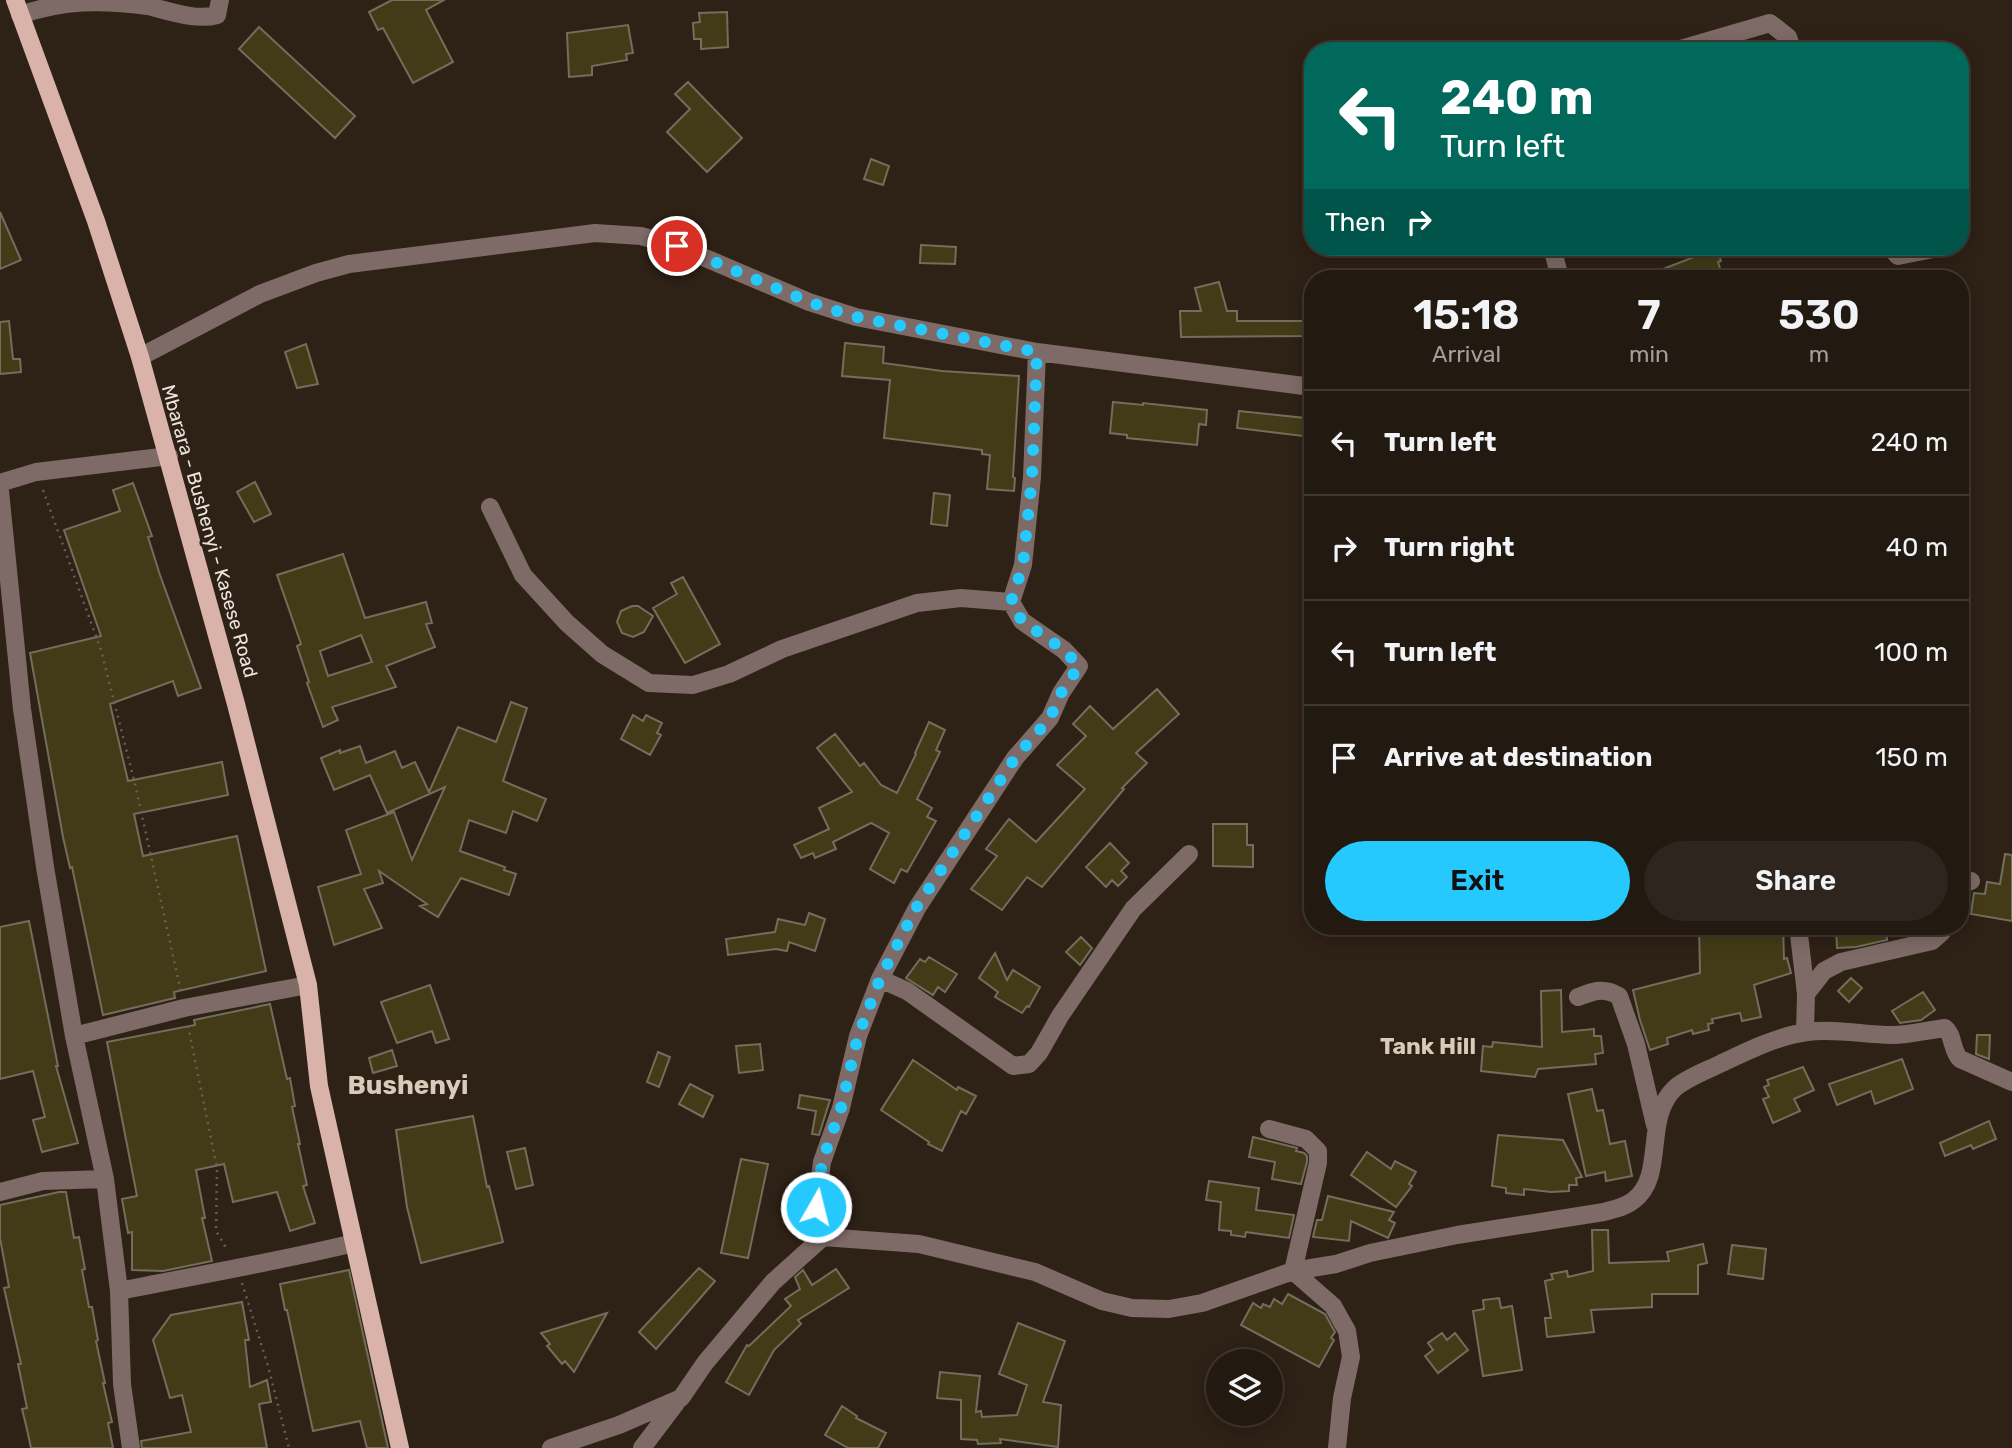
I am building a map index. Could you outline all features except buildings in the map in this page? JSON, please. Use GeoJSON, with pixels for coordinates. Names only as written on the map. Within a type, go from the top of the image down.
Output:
{"type":"FeatureCollection","features":[{"type":"Feature","properties":{"kind":"main road","name":"Mbarara - Bushenyi - Kasese Road"},"geometry":{"type":"LineString","coordinates":[[17,8],[96,220],[140,357],[268,822],[308,985],[319,1086],[400,1448]]}},
{"type":"Feature","properties":{"kind":"street"},"geometry":{"type":"LineString","coordinates":[[17,8],[63,1],[106,0],[210,17],[217,15],[220,0]]}},
{"type":"Feature","properties":{"kind":"street"},"geometry":{"type":"LineString","coordinates":[[1705,42],[1770,23],[1788,37],[1790,42]]}},
{"type":"Feature","properties":{"kind":"street"},"geometry":{"type":"LineString","coordinates":[[140,357],[260,294],[338,267],[595,233],[641,236],[677,246],[809,302],[856,317],[1037,352],[1304,386]]}},
{"type":"Feature","properties":{"kind":"street"},"geometry":{"type":"LineString","coordinates":[[823,1237],[816,1207],[822,1162],[841,1108],[858,1036],[880,979],[916,908],[1015,758],[1050,718],[1061,693],[1079,666],[1064,650],[1022,621],[1011,602],[1023,565],[1032,477],[1037,352]]}},
{"type":"Feature","properties":{"kind":"street"},"geometry":{"type":"LineString","coordinates":[[0,483],[36,472],[169,456]]}},
{"type":"Feature","properties":{"kind":"street"},"geometry":{"type":"LineString","coordinates":[[0,491],[22,709],[45,867],[75,1036],[105,1179],[119,1291],[122,1384],[131,1448]]}},
{"type":"Feature","properties":{"kind":"street"},"geometry":{"type":"LineString","coordinates":[[490,507],[523,575],[558,613],[602,654],[649,683],[693,685],[729,674],[782,649],[917,603],[961,598],[1011,602]]}},
{"type":"Feature","properties":{"kind":"street"},"geometry":{"type":"LineString","coordinates":[[880,979],[907,991],[1013,1066],[1029,1064],[1039,1053],[1060,1016],[1133,909],[1189,854]]}},
{"type":"Feature","properties":{"kind":"street"},"geometry":{"type":"LineString","coordinates":[[1799,935],[1806,994],[1805,1032]]}},
{"type":"Feature","properties":{"kind":"street"},"geometry":{"type":"LineString","coordinates":[[1806,994],[1817,977],[1832,966],[1932,941],[1939,935]]}},
{"type":"Feature","properties":{"kind":"street"},"geometry":{"type":"LineString","coordinates":[[75,1036],[184,1008],[308,985]]}},
{"type":"Feature","properties":{"kind":"street"},"geometry":{"type":"LineString","coordinates":[[642,1448],[705,1363],[773,1282],[823,1237],[919,1244],[1035,1272],[1102,1301],[1132,1308],[1169,1309],[1202,1303],[1293,1271],[1336,1264],[1402,1246],[1604,1212],[1625,1205],[1635,1200],[1645,1187],[1653,1158],[1655,1129],[1645,1076],[1628,1016],[1619,996],[1609,990],[1599,989],[1578,997]]}},
{"type":"Feature","properties":{"kind":"street"},"geometry":{"type":"LineString","coordinates":[[1655,1129],[1665,1101],[1685,1081],[1749,1051],[1805,1032],[1851,1031],[1891,1035],[1945,1028],[1950,1031],[1955,1053],[1960,1059],[2012,1082]]}},
{"type":"Feature","properties":{"kind":"street"},"geometry":{"type":"LineString","coordinates":[[1269,1129],[1306,1139],[1318,1151],[1318,1163],[1293,1271]]}},
{"type":"Feature","properties":{"kind":"street"},"geometry":{"type":"LineString","coordinates":[[0,1192],[43,1181],[105,1179]]}},
{"type":"Feature","properties":{"kind":"street"},"geometry":{"type":"LineString","coordinates":[[119,1291],[237,1266],[275,1262],[354,1243]]}},
{"type":"Feature","properties":{"kind":"street"},"geometry":{"type":"LineString","coordinates":[[1293,1271],[1333,1306],[1347,1331],[1351,1357],[1342,1398],[1336,1448]]}},
{"type":"Feature","properties":{"kind":"street"},"geometry":{"type":"LineString","coordinates":[[551,1448],[577,1446],[681,1398]]}},
{"type":"Feature","properties":{"kind":"path"},"geometry":{"type":"LineString","coordinates":[[36,472],[104,663],[135,784],[217,1168],[216,1231],[237,1266],[268,1366],[289,1448]]}},
{"type":"Feature","properties":{"kind":"district","name":"Tank Hill"},"geometry":{"type":"Point","coordinates":[1428,1046]}},
{"type":"Feature","properties":{"kind":"district","name":"Bushenyi"},"geometry":{"type":"Point","coordinates":[408,1085]}},
{"type":"Feature","properties":{"kind":"route"},"geometry":{"type":"LineString","coordinates":[[677,246],[809,302],[856,317],[1037,352],[1034,449],[1023,565],[1011,602],[1022,621],[1064,650],[1079,666],[1061,693],[1050,718],[1015,758],[916,908],[880,979],[858,1036],[841,1108],[822,1162],[816,1207]]}}]}
